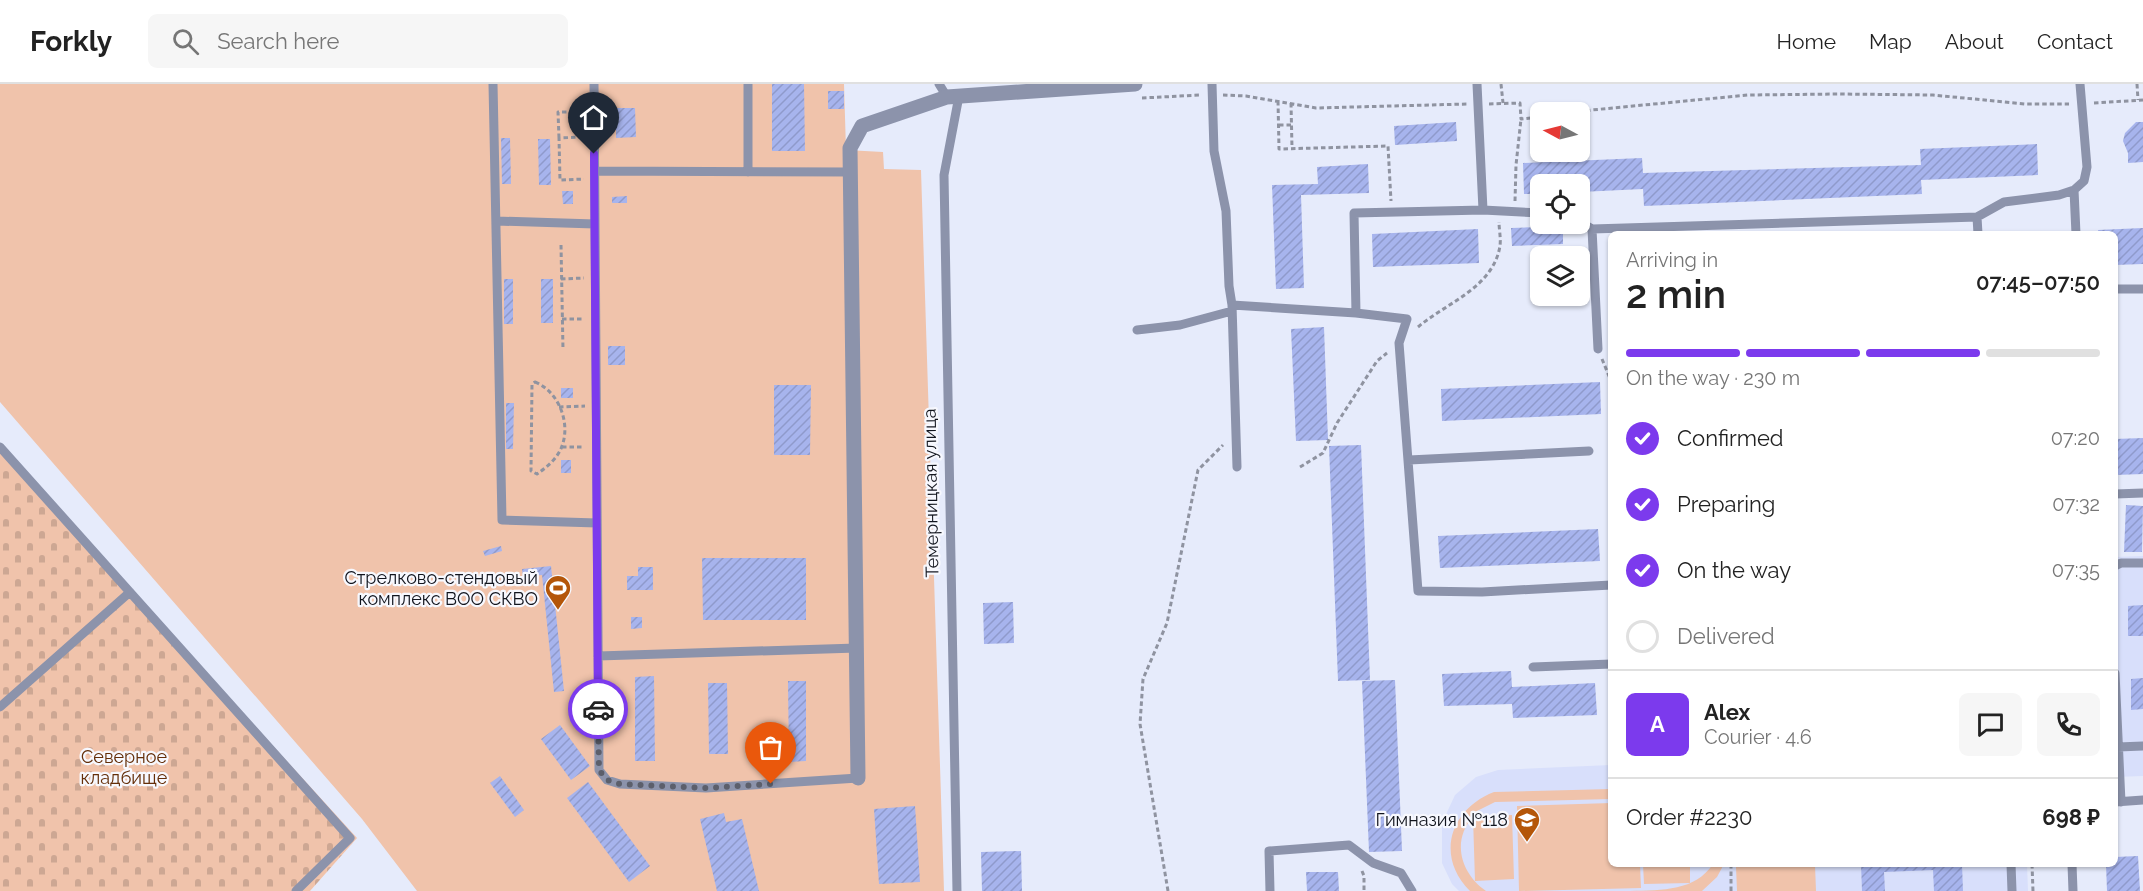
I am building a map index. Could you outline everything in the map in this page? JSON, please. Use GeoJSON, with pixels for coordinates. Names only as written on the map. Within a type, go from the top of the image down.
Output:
{"type":"FeatureCollection","features":[{"type":"Feature","properties":{"kind":"street"},"geometry":{"type":"LineString","coordinates":[[858,778],[850,147],[862,126],[953,97],[1136,84]]}},
{"type":"Feature","properties":{"kind":"lane"},"geometry":{"type":"LineString","coordinates":[[493,84],[502,520],[597,523]]}},
{"type":"Feature","properties":{"kind":"lane"},"geometry":{"type":"LineString","coordinates":[[594,84],[599,770],[607,780],[620,784],[706,788],[858,778]]}},
{"type":"Feature","properties":{"kind":"lane"},"geometry":{"type":"LineString","coordinates":[[748,84],[748,172]]}},
{"type":"Feature","properties":{"kind":"lane"},"geometry":{"type":"LineString","coordinates":[[939,84],[953,97]]}},
{"type":"Feature","properties":{"kind":"lane"},"geometry":{"type":"LineString","coordinates":[[1212,84],[1214,151],[1226,211],[1232,308],[1237,467]]}},
{"type":"Feature","properties":{"kind":"lane"},"geometry":{"type":"LineString","coordinates":[[1477,84],[1483,210]]}},
{"type":"Feature","properties":{"kind":"lane"},"geometry":{"type":"LineString","coordinates":[[1598,349],[1592,229],[1977,217],[2004,202],[2059,195],[2074,190],[2084,180],[2087,167],[2080,84]]}},
{"type":"Feature","properties":{"kind":"lane","name":"Темерницкая улица"},"geometry":{"type":"LineString","coordinates":[[953,97],[944,175],[957,891]]}},
{"type":"Feature","properties":{"kind":"lane"},"geometry":{"type":"LineString","coordinates":[[595,175],[850,172]]}},
{"type":"Feature","properties":{"kind":"lane"},"geometry":{"type":"LineString","coordinates":[[2074,190],[2076,231]]}},
{"type":"Feature","properties":{"kind":"lane"},"geometry":{"type":"LineString","coordinates":[[1356,313],[1354,213],[1483,210],[1530,213]]}},
{"type":"Feature","properties":{"kind":"lane"},"geometry":{"type":"LineString","coordinates":[[1977,217],[1978,231]]}},
{"type":"Feature","properties":{"kind":"lane"},"geometry":{"type":"LineString","coordinates":[[497,221],[595,224]]}},
{"type":"Feature","properties":{"kind":"lane"},"geometry":{"type":"LineString","coordinates":[[2118,289],[2143,289]]}},
{"type":"Feature","properties":{"kind":"lane"},"geometry":{"type":"LineString","coordinates":[[1137,330],[1180,325],[1232,308],[1356,313],[1407,318],[1399,343],[1418,591],[1482,592],[1608,585]]}},
{"type":"Feature","properties":{"kind":"lane"},"geometry":{"type":"LineString","coordinates":[[0,447],[350,838],[296,891]]}},
{"type":"Feature","properties":{"kind":"lane"},"geometry":{"type":"LineString","coordinates":[[1409,460],[1589,451]]}},
{"type":"Feature","properties":{"kind":"lane"},"geometry":{"type":"LineString","coordinates":[[2118,494],[2143,493]]}},
{"type":"Feature","properties":{"kind":"lane"},"geometry":{"type":"LineString","coordinates":[[2118,564],[2143,563]]}},
{"type":"Feature","properties":{"kind":"lane"},"geometry":{"type":"LineString","coordinates":[[0,707],[130,592]]}},
{"type":"Feature","properties":{"kind":"lane"},"geometry":{"type":"LineString","coordinates":[[598,656],[857,648]]}},
{"type":"Feature","properties":{"kind":"lane"},"geometry":{"type":"LineString","coordinates":[[1533,667],[1608,664]]}},
{"type":"Feature","properties":{"kind":"lane"},"geometry":{"type":"LineString","coordinates":[[2143,746],[2118,747],[2118,802],[2143,800]]}},
{"type":"Feature","properties":{"kind":"lane"},"geometry":{"type":"LineString","coordinates":[[1269,891],[1269,851],[1349,845],[1373,863],[1401,873],[1412,891]]}},
{"type":"Feature","properties":{"kind":"lane"},"geometry":{"type":"LineString","coordinates":[[2011,867],[2012,891]]}},
{"type":"Feature","properties":{"kind":"lane"},"geometry":{"type":"LineString","coordinates":[[2072,867],[2073,891]]}},
{"type":"Feature","properties":{"kind":"path"},"geometry":{"type":"LineString","coordinates":[[1502,84],[1503,103]]}},
{"type":"Feature","properties":{"kind":"path"},"geometry":{"type":"LineString","coordinates":[[2137,84],[2138,100]]}},
{"type":"Feature","properties":{"kind":"path"},"geometry":{"type":"LineString","coordinates":[[1590,110],[1748,95],[1840,93],[1933,95],[2025,104],[2081,104],[2143,100]]}},
{"type":"Feature","properties":{"kind":"path"},"geometry":{"type":"LineString","coordinates":[[1278,101],[1279,149],[1388,146],[1391,211]]}},
{"type":"Feature","properties":{"kind":"path"},"geometry":{"type":"LineString","coordinates":[[1291,103],[1292,148]]}},
{"type":"Feature","properties":{"kind":"path"},"geometry":{"type":"LineString","coordinates":[[573,112],[558,112],[560,180],[595,175]]}},
{"type":"Feature","properties":{"kind":"path"},"geometry":{"type":"LineString","coordinates":[[1515,212],[1516,165],[1521,119]]}},
{"type":"Feature","properties":{"kind":"path"},"geometry":{"type":"LineString","coordinates":[[1279,125],[1292,125]]}},
{"type":"Feature","properties":{"kind":"path"},"geometry":{"type":"LineString","coordinates":[[559,138],[594,137]]}},
{"type":"Feature","properties":{"kind":"path"},"geometry":{"type":"LineString","coordinates":[[561,245],[563,351]]}},
{"type":"Feature","properties":{"kind":"path"},"geometry":{"type":"LineString","coordinates":[[561,279],[596,278]]}},
{"type":"Feature","properties":{"kind":"path"},"geometry":{"type":"LineString","coordinates":[[562,319],[596,319]]}},
{"type":"Feature","properties":{"kind":"path"},"geometry":{"type":"LineString","coordinates":[[1598,349],[1608,374]]}},
{"type":"Feature","properties":{"kind":"path"},"geometry":{"type":"LineString","coordinates":[[535,382],[544,385],[556,397],[564,423],[565,436],[562,447],[545,468],[537,474],[531,471],[532,384],[535,382]]}},
{"type":"Feature","properties":{"kind":"path"},"geometry":{"type":"LineString","coordinates":[[559,407],[597,406]]}},
{"type":"Feature","properties":{"kind":"path"},"geometry":{"type":"LineString","coordinates":[[1168,891],[1140,724],[1143,679],[1167,622],[1198,470],[1236,432]]}},
{"type":"Feature","properties":{"kind":"path"},"geometry":{"type":"LineString","coordinates":[[562,447],[597,447]]}},
{"type":"Feature","properties":{"kind":"path"},"geometry":{"type":"LineString","coordinates":[[1731,867],[1731,891]]}},
{"type":"Feature","properties":{"kind":"path"},"geometry":{"type":"LineString","coordinates":[[2032,867],[2033,891]]}},
{"type":"Feature","properties":{"kind":"shaded area"},"geometry":{"type":"Polygon","coordinates":[[[2143,556],[2143,776],[2118,777],[2118,557],[2143,556]]]}},
{"type":"Feature","properties":{"kind":"shaded area","name":"Гимназия №118"},"geometry":{"type":"Polygon","coordinates":[[[1608,765],[1608,867],[2027,867],[2028,891],[1459,891],[1452,884],[1442,863],[1442,823],[1455,795],[1476,777],[1498,770],[1608,765]]]}},
{"type":"Feature","properties":{"kind":"green space","name":"Стрелково-стендовый комплекс ВОО СКВО"},"geometry":{"type":"Polygon","coordinates":[[[0,84],[844,84],[846,150],[883,152],[884,169],[921,170],[944,891],[417,891],[362,819],[0,402],[0,84]]]}},
{"type":"Feature","properties":{"kind":"green space","name":"Северное кладбище"},"geometry":{"type":"Polygon","coordinates":[[[0,447],[357,838],[310,891],[0,891],[0,447]]]}},
{"type":"Feature","properties":{"kind":"green space"},"geometry":{"type":"Polygon","coordinates":[[[1608,789],[1608,799],[1495,802],[1477,811],[1462,836],[1462,857],[1470,876],[1486,891],[1470,891],[1459,877],[1453,863],[1452,835],[1467,810],[1494,792],[1608,789]]]}},
{"type":"Feature","properties":{"kind":"green space"},"geometry":{"type":"Polygon","coordinates":[[[1608,803],[1608,867],[1640,867],[1641,888],[1519,891],[1517,806],[1608,803]]]}},
{"type":"Feature","properties":{"kind":"green space"},"geometry":{"type":"Polygon","coordinates":[[[1512,815],[1514,879],[1475,881],[1473,817],[1512,815]]]}},
{"type":"Feature","properties":{"kind":"green space"},"geometry":{"type":"Polygon","coordinates":[[[1643,867],[1690,867],[1690,883],[1644,884],[1643,867]]]}},
{"type":"Feature","properties":{"kind":"green space"},"geometry":{"type":"Polygon","coordinates":[[[1711,867],[1722,867],[1717,877],[1702,891],[1630,891],[1677,887],[1688,884],[1706,873],[1711,867]]]}},
{"type":"Feature","properties":{"kind":"green space"},"geometry":{"type":"Polygon","coordinates":[[[1736,867],[1815,867],[1816,891],[1737,891],[1736,867]]]}},
{"type":"Feature","properties":{"kind":"building"},"geometry":{"type":"Polygon","coordinates":[[[772,84],[804,84],[805,151],[772,151],[772,84]]]}},
{"type":"Feature","properties":{"kind":"building"},"geometry":{"type":"Polygon","coordinates":[[[828,91],[844,91],[844,109],[828,109],[828,91]]]}},
{"type":"Feature","properties":{"kind":"building"},"geometry":{"type":"Polygon","coordinates":[[[635,108],[636,137],[616,138],[616,130],[608,130],[608,109],[635,108]]]}},
{"type":"Feature","properties":{"kind":"building"},"geometry":{"type":"Polygon","coordinates":[[[1456,122],[1457,141],[1395,145],[1394,126],[1456,122]]]}},
{"type":"Feature","properties":{"kind":"building"},"geometry":{"type":"Polygon","coordinates":[[[2136,122],[2143,122],[2143,162],[2128,163],[2128,153],[2123,141],[2125,133],[2136,122]]]}},
{"type":"Feature","properties":{"kind":"building"},"geometry":{"type":"Polygon","coordinates":[[[501,138],[510,138],[511,184],[502,184],[501,138]]]}},
{"type":"Feature","properties":{"kind":"building"},"geometry":{"type":"Polygon","coordinates":[[[538,139],[550,139],[551,185],[539,185],[538,139]]]}},
{"type":"Feature","properties":{"kind":"building"},"geometry":{"type":"Polygon","coordinates":[[[2037,144],[2038,175],[1921,180],[1922,194],[1644,206],[1643,189],[1590,192],[1590,174],[1530,174],[1530,194],[1524,194],[1523,163],[1590,162],[1590,160],[1642,158],[1643,173],[1921,165],[1920,149],[2037,144]]]}},
{"type":"Feature","properties":{"kind":"building"},"geometry":{"type":"Polygon","coordinates":[[[1368,164],[1369,193],[1301,195],[1304,288],[1276,289],[1272,185],[1318,184],[1317,167],[1368,164]]]}},
{"type":"Feature","properties":{"kind":"building"},"geometry":{"type":"Polygon","coordinates":[[[562,191],[573,191],[573,204],[563,204],[562,191]]]}},
{"type":"Feature","properties":{"kind":"building"},"geometry":{"type":"Polygon","coordinates":[[[627,196],[627,203],[612,203],[612,197],[627,196]]]}},
{"type":"Feature","properties":{"kind":"building"},"geometry":{"type":"Polygon","coordinates":[[[1530,227],[1530,234],[1563,234],[1563,244],[1512,246],[1511,228],[1530,227]]]}},
{"type":"Feature","properties":{"kind":"building"},"geometry":{"type":"Polygon","coordinates":[[[2143,228],[2143,264],[2118,265],[2118,231],[2098,230],[2143,228]]]}},
{"type":"Feature","properties":{"kind":"building"},"geometry":{"type":"Polygon","coordinates":[[[1478,229],[1479,263],[1373,267],[1372,234],[1478,229]]]}},
{"type":"Feature","properties":{"kind":"building"},"geometry":{"type":"Polygon","coordinates":[[[504,279],[513,279],[513,324],[504,324],[504,279]]]}},
{"type":"Feature","properties":{"kind":"building"},"geometry":{"type":"Polygon","coordinates":[[[541,279],[553,279],[553,323],[541,323],[541,279]]]}},
{"type":"Feature","properties":{"kind":"building"},"geometry":{"type":"Polygon","coordinates":[[[1324,327],[1328,440],[1296,441],[1291,329],[1324,327]]]}},
{"type":"Feature","properties":{"kind":"building"},"geometry":{"type":"Polygon","coordinates":[[[608,346],[625,346],[625,365],[608,365],[608,346]]]}},
{"type":"Feature","properties":{"kind":"building"},"geometry":{"type":"Polygon","coordinates":[[[1600,382],[1601,414],[1442,421],[1441,389],[1600,382]]]}},
{"type":"Feature","properties":{"kind":"building"},"geometry":{"type":"Polygon","coordinates":[[[774,385],[811,385],[810,455],[774,455],[774,385]]]}},
{"type":"Feature","properties":{"kind":"building"},"geometry":{"type":"Polygon","coordinates":[[[561,388],[573,388],[573,398],[561,398],[561,388]]]}},
{"type":"Feature","properties":{"kind":"building"},"geometry":{"type":"Polygon","coordinates":[[[506,403],[514,403],[513,449],[506,449],[506,403]]]}},
{"type":"Feature","properties":{"kind":"building"},"geometry":{"type":"Polygon","coordinates":[[[2143,438],[2143,474],[2118,475],[2118,439],[2143,438]]]}},
{"type":"Feature","properties":{"kind":"building"},"geometry":{"type":"Polygon","coordinates":[[[1361,445],[1370,680],[1338,681],[1329,446],[1361,445]]]}},
{"type":"Feature","properties":{"kind":"building"},"geometry":{"type":"Polygon","coordinates":[[[561,460],[571,460],[571,473],[561,473],[561,460]]]}},
{"type":"Feature","properties":{"kind":"building"},"geometry":{"type":"Polygon","coordinates":[[[2126,505],[2143,506],[2142,552],[2124,552],[2126,505]]]}},
{"type":"Feature","properties":{"kind":"building"},"geometry":{"type":"Polygon","coordinates":[[[1598,529],[1600,561],[1440,568],[1438,536],[1598,529]]]}},
{"type":"Feature","properties":{"kind":"building"},"geometry":{"type":"Polygon","coordinates":[[[501,546],[502,551],[485,556],[483,551],[501,546]]]}},
{"type":"Feature","properties":{"kind":"building"},"geometry":{"type":"Polygon","coordinates":[[[702,558],[806,558],[806,620],[703,620],[702,558]]]}},
{"type":"Feature","properties":{"kind":"building"},"geometry":{"type":"Polygon","coordinates":[[[551,566],[564,691],[554,692],[542,575],[523,577],[522,569],[551,566]]]}},
{"type":"Feature","properties":{"kind":"building"},"geometry":{"type":"Polygon","coordinates":[[[638,567],[653,567],[653,590],[627,590],[627,576],[638,576],[638,567]]]}},
{"type":"Feature","properties":{"kind":"building"},"geometry":{"type":"Polygon","coordinates":[[[1013,602],[1014,643],[984,644],[983,603],[1013,602]]]}},
{"type":"Feature","properties":{"kind":"building"},"geometry":{"type":"Polygon","coordinates":[[[2143,605],[2143,636],[2128,636],[2128,606],[2143,605]]]}},
{"type":"Feature","properties":{"kind":"building"},"geometry":{"type":"Polygon","coordinates":[[[631,617],[642,617],[642,628],[631,629],[631,617]]]}},
{"type":"Feature","properties":{"kind":"building"},"geometry":{"type":"Polygon","coordinates":[[[1511,671],[1512,687],[1595,683],[1597,715],[1513,718],[1512,704],[1444,706],[1442,674],[1511,671]]]}},
{"type":"Feature","properties":{"kind":"building"},"geometry":{"type":"Polygon","coordinates":[[[654,676],[655,761],[635,761],[635,677],[654,676]]]}},
{"type":"Feature","properties":{"kind":"building"},"geometry":{"type":"Polygon","coordinates":[[[2143,678],[2143,709],[2131,710],[2131,679],[2143,678]]]}},
{"type":"Feature","properties":{"kind":"building"},"geometry":{"type":"Polygon","coordinates":[[[1395,680],[1402,851],[1369,852],[1362,681],[1395,680]]]}},
{"type":"Feature","properties":{"kind":"building"},"geometry":{"type":"Polygon","coordinates":[[[788,681],[806,681],[806,761],[789,762],[788,681]]]}},
{"type":"Feature","properties":{"kind":"building"},"geometry":{"type":"Polygon","coordinates":[[[708,683],[727,683],[728,754],[709,754],[708,683]]]}},
{"type":"Feature","properties":{"kind":"building"},"geometry":{"type":"Polygon","coordinates":[[[560,725],[590,766],[571,780],[541,739],[560,725]]]}},
{"type":"Feature","properties":{"kind":"building"},"geometry":{"type":"Polygon","coordinates":[[[500,776],[524,810],[515,817],[490,783],[500,776]]]}},
{"type":"Feature","properties":{"kind":"building"},"geometry":{"type":"Polygon","coordinates":[[[588,782],[650,866],[629,882],[567,798],[588,782]]]}},
{"type":"Feature","properties":{"kind":"building"},"geometry":{"type":"Polygon","coordinates":[[[915,806],[920,882],[879,884],[874,809],[915,806]]]}},
{"type":"Feature","properties":{"kind":"building"},"geometry":{"type":"Polygon","coordinates":[[[724,813],[726,822],[742,819],[759,891],[717,891],[700,819],[724,813]]]}},
{"type":"Feature","properties":{"kind":"building"},"geometry":{"type":"Polygon","coordinates":[[[1021,851],[1022,891],[982,891],[981,852],[1021,851]]]}},
{"type":"Feature","properties":{"kind":"building"},"geometry":{"type":"Polygon","coordinates":[[[2138,856],[2140,891],[2107,891],[2106,867],[2118,867],[2118,857],[2138,856]]]}},
{"type":"Feature","properties":{"kind":"building"},"geometry":{"type":"Polygon","coordinates":[[[1861,867],[1962,867],[1963,891],[1934,891],[1933,870],[1884,872],[1885,891],[1862,891],[1861,867]]]}},
{"type":"Feature","properties":{"kind":"building"},"geometry":{"type":"Polygon","coordinates":[[[1306,872],[1338,872],[1339,891],[1307,891],[1306,872]]]}},
{"type":"Feature","properties":{"kind":"way so far"},"geometry":{"type":"LineString","coordinates":[[598,709],[599,770],[607,780],[620,784],[706,788],[771,784]]}},
{"type":"Feature","properties":{"kind":"place","name":"Стрелково-стендовый комплекс ВОО СКВО"},"geometry":{"type":"Point","coordinates":[558,611]}},
{"type":"Feature","properties":{"kind":"place","name":"Гимназия №118"},"geometry":{"type":"Point","coordinates":[1527,843]}},
{"type":"Feature","properties":{"kind":"route"},"geometry":{"type":"LineString","coordinates":[[594,154],[598,709]]}}]}
